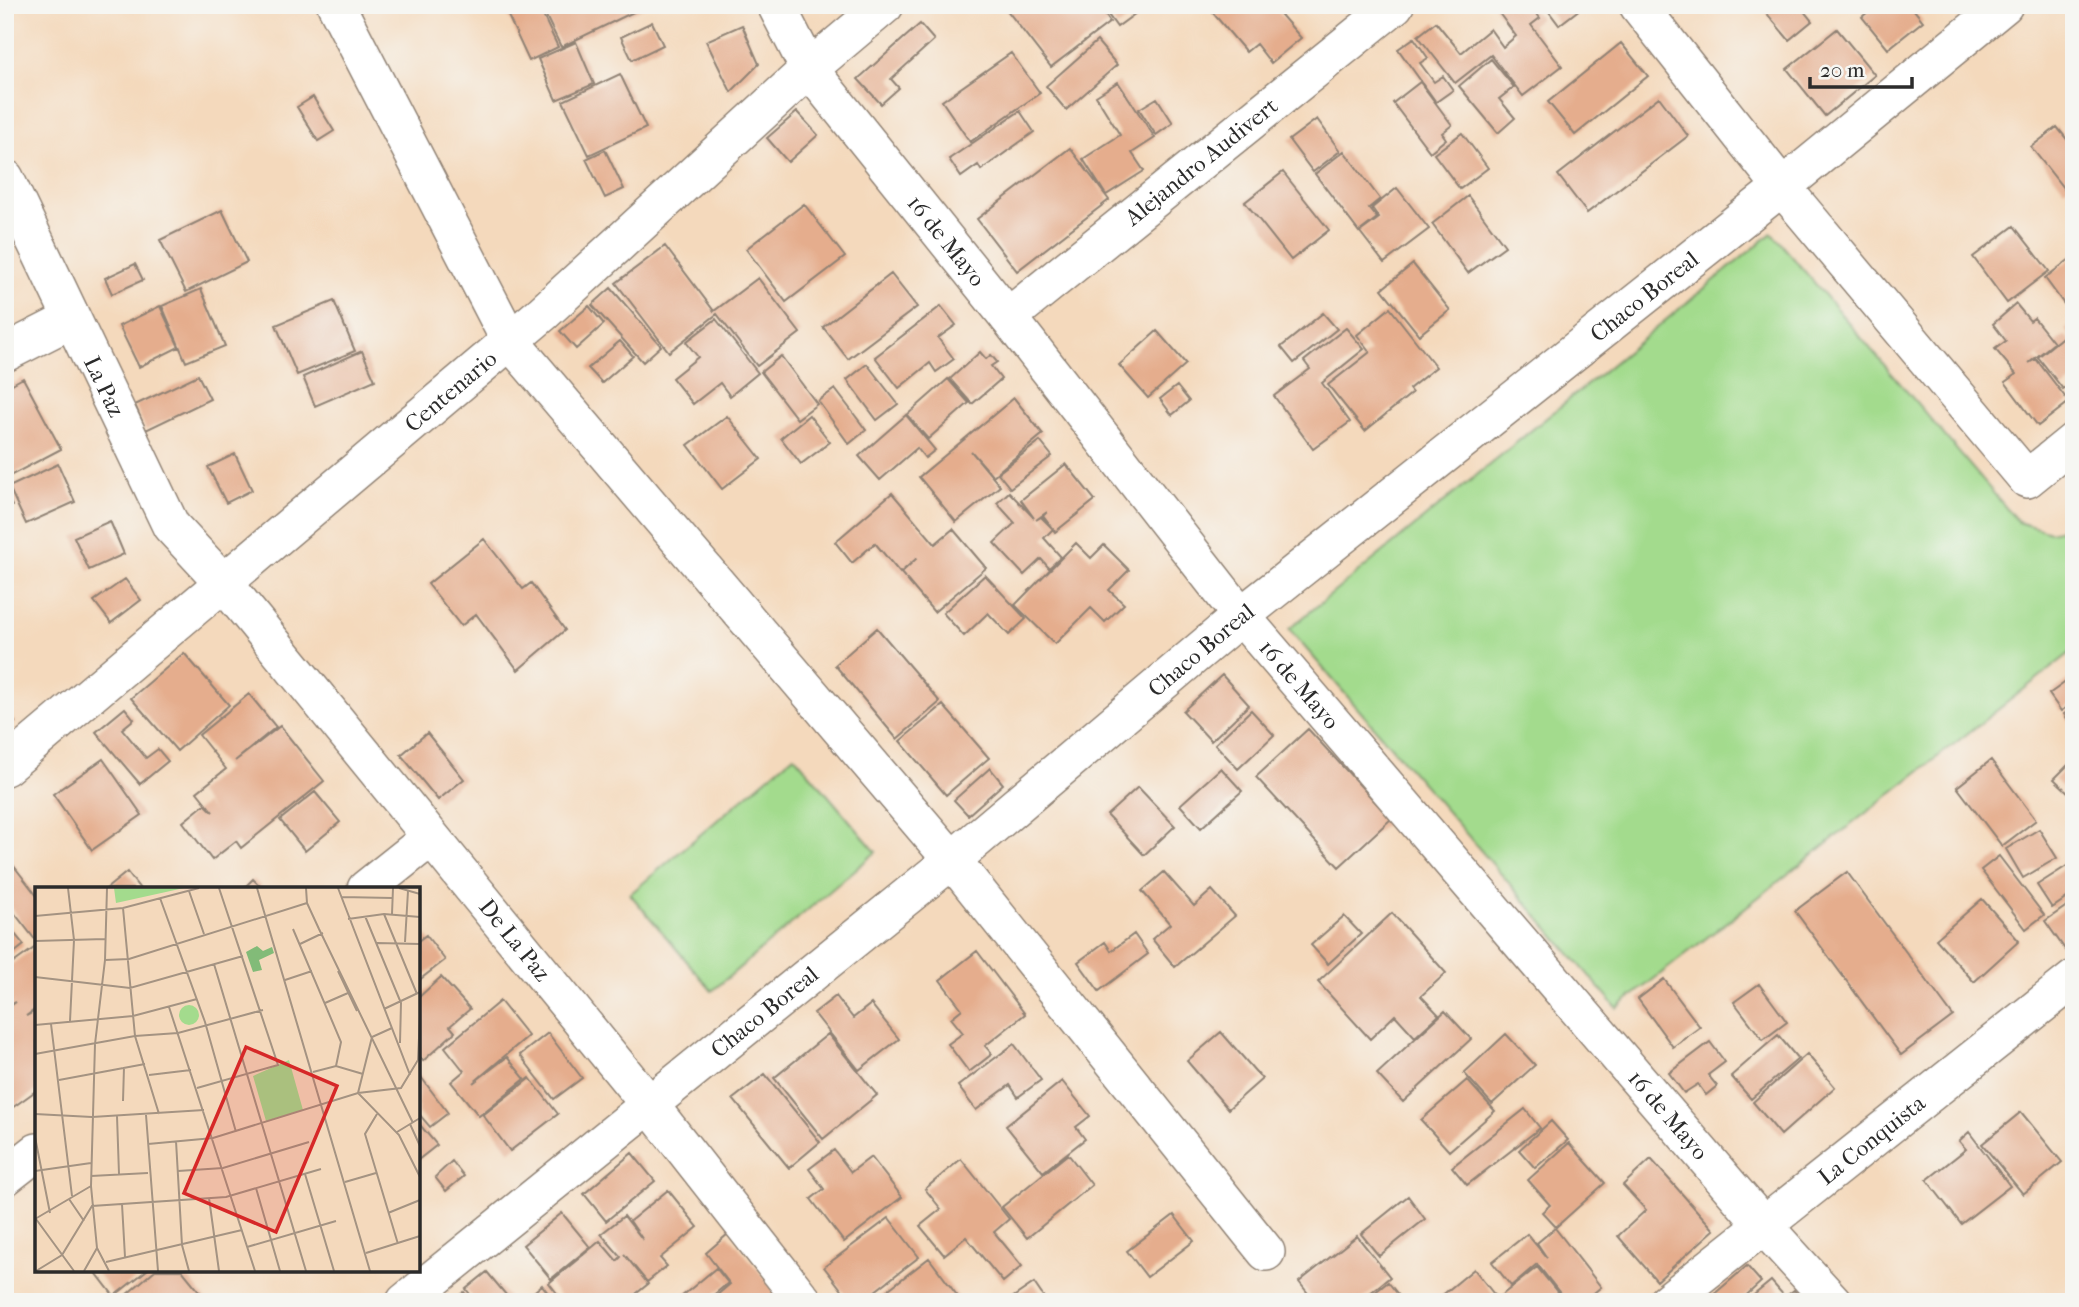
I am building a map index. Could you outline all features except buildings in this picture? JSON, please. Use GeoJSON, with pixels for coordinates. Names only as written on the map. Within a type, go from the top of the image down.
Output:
{"type":"FeatureCollection","features":[{"type":"Feature","properties":{"kind":"street"},"geometry":{"type":"LineString","coordinates":[[336,5],[510,341],[951,860],[1265,1252]]}},
{"type":"Feature","properties":{"kind":"street","name":"16 de Mayo"},"geometry":{"type":"LineString","coordinates":[[776,5],[809,69],[1009,317],[1241,615],[1762,1224],[1833,1302]]}},
{"type":"Feature","properties":{"kind":"street","name":"Centenario"},"geometry":{"type":"LineString","coordinates":[[5,767],[510,341],[809,69],[885,5]]}},
{"type":"Feature","properties":{"kind":"street","name":"Alejandro Audivert"},"geometry":{"type":"LineString","coordinates":[[1009,317],[1395,5]]}},
{"type":"Feature","properties":{"kind":"street"},"geometry":{"type":"LineString","coordinates":[[1638,5],[1782,187],[2057,464]]}},
{"type":"Feature","properties":{"kind":"street","name":"Chaco Boreal"},"geometry":{"type":"LineString","coordinates":[[405,1302],[951,860],[1241,615],[1782,187],[2004,5]]}},
{"type":"Feature","properties":{"kind":"street","name":"La Paz"},"geometry":{"type":"LineString","coordinates":[[5,178],[70,320],[171,526],[223,582]]}},
{"type":"Feature","properties":{"kind":"street"},"geometry":{"type":"LineString","coordinates":[[5,353],[70,320]]}},
{"type":"Feature","properties":{"kind":"street","name":"De La Paz"},"geometry":{"type":"LineString","coordinates":[[223,582],[648,1103],[804,1302]]}},
{"type":"Feature","properties":{"kind":"street"},"geometry":{"type":"LineString","coordinates":[[369,887],[430,838]]}},
{"type":"Feature","properties":{"kind":"street","name":"La Conquista"},"geometry":{"type":"LineString","coordinates":[[1667,1302],[2074,979]]}},
{"type":"Feature","properties":{"kind":"street"},"geometry":{"type":"LineString","coordinates":[[5,1177],[35,1154]]}},
{"type":"Feature","properties":{"kind":"green space"},"geometry":{"type":"Polygon","coordinates":[[[1772,233],[2018,522],[2050,532],[2074,526],[2074,650],[1617,1008],[1289,629],[1772,233]]]}},
{"type":"Feature","properties":{"kind":"green space"},"geometry":{"type":"Polygon","coordinates":[[[794,755],[876,852],[712,991],[630,894],[794,755]]]}}]}
